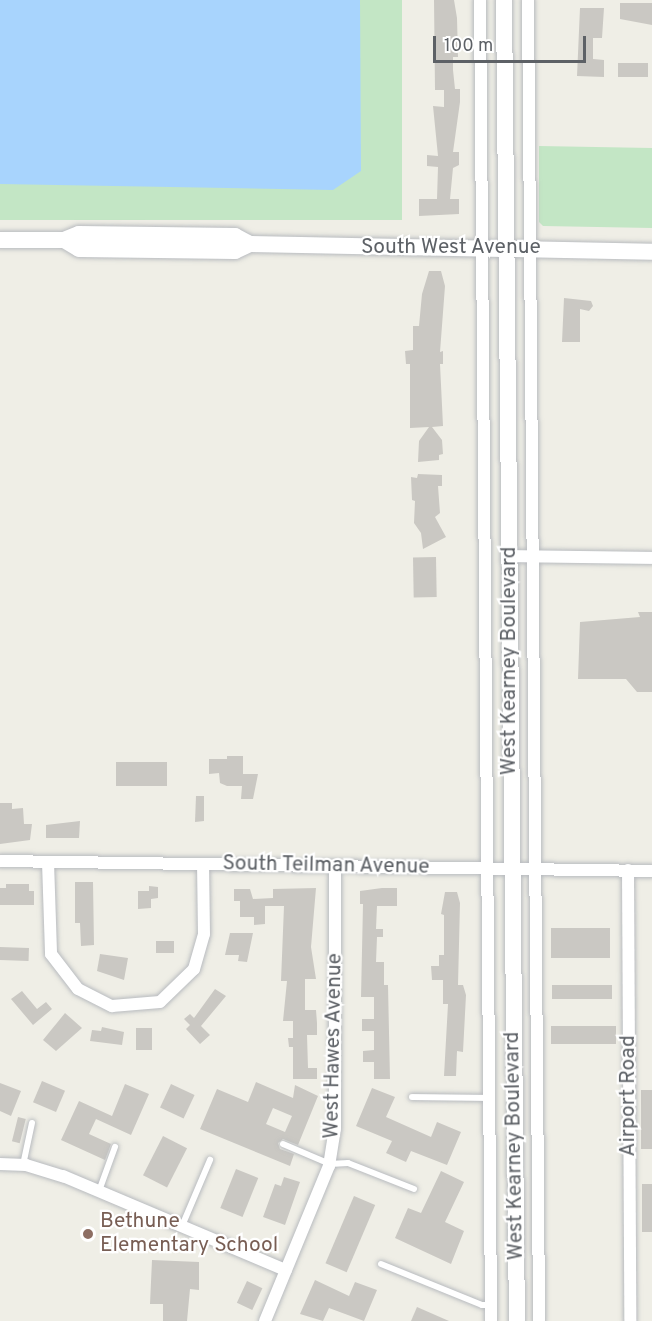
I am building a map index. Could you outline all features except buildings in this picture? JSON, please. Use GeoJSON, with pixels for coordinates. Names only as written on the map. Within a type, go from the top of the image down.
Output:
{"type":"FeatureCollection","features":[{"type":"Feature","properties":{"kind":"main road","name":"West Kearney Boulevard"},"geometry":{"type":"LineString","coordinates":[[504,0],[517,1321]]}},
{"type":"Feature","properties":{"kind":"main road","name":"South West Avenue"},"geometry":{"type":"LineString","coordinates":[[0,240],[64,240],[79,234],[235,236],[250,244],[652,252]]}},
{"type":"Feature","properties":{"kind":"street","name":"West Kearney Boulevard"},"geometry":{"type":"LineString","coordinates":[[480,0],[491,1321]]}},
{"type":"Feature","properties":{"kind":"street","name":"West Kearney Boulevard"},"geometry":{"type":"LineString","coordinates":[[528,0],[539,1321]]}},
{"type":"Feature","properties":{"kind":"street"},"geometry":{"type":"LineString","coordinates":[[509,556],[652,558]]}},
{"type":"Feature","properties":{"kind":"street","name":"South Teilman Avenue"},"geometry":{"type":"LineString","coordinates":[[0,861],[652,871]]}},
{"type":"Feature","properties":{"kind":"street"},"geometry":{"type":"LineString","coordinates":[[48,862],[51,954],[78,989],[112,1006],[160,1002],[194,969],[204,934],[203,864]]}},
{"type":"Feature","properties":{"kind":"street","name":"West Hawes Avenue"},"geometry":{"type":"LineString","coordinates":[[265,1321],[330,1164],[335,1129],[335,866]]}},
{"type":"Feature","properties":{"kind":"street","name":"Airport Road"},"geometry":{"type":"LineString","coordinates":[[627,870],[630,1321]]}},
{"type":"Feature","properties":{"kind":"street"},"geometry":{"type":"LineString","coordinates":[[0,1164],[23,1165],[99,1191],[286,1270]]}},
{"type":"Feature","properties":{"kind":"lane"},"geometry":{"type":"LineString","coordinates":[[412,1097],[489,1098]]}},
{"type":"Feature","properties":{"kind":"lane"},"geometry":{"type":"LineString","coordinates":[[23,1165],[32,1123]]}},
{"type":"Feature","properties":{"kind":"lane"},"geometry":{"type":"LineString","coordinates":[[283,1144],[330,1164],[348,1163],[414,1189]]}},
{"type":"Feature","properties":{"kind":"lane"},"geometry":{"type":"LineString","coordinates":[[99,1191],[115,1147]]}},
{"type":"Feature","properties":{"kind":"lane"},"geometry":{"type":"LineString","coordinates":[[182,1226],[210,1160]]}},
{"type":"Feature","properties":{"kind":"lane"},"geometry":{"type":"LineString","coordinates":[[381,1264],[482,1305],[490,1305]]}},
{"type":"Feature","properties":{"kind":"green space"},"geometry":{"type":"Polygon","coordinates":[[[0,0],[402,0],[402,220],[0,220],[0,0]]]}},
{"type":"Feature","properties":{"kind":"green space"},"geometry":{"type":"Polygon","coordinates":[[[539,146],[652,148],[652,228],[543,226],[539,222],[539,146]]]}},
{"type":"Feature","properties":{"kind":"water"},"geometry":{"type":"Polygon","coordinates":[[[0,0],[360,0],[361,171],[333,190],[0,184],[0,0]]]}},
{"type":"Feature","properties":{"kind":"place","name":"Bethune Elementary School"},"geometry":{"type":"Point","coordinates":[88,1234]}}]}
